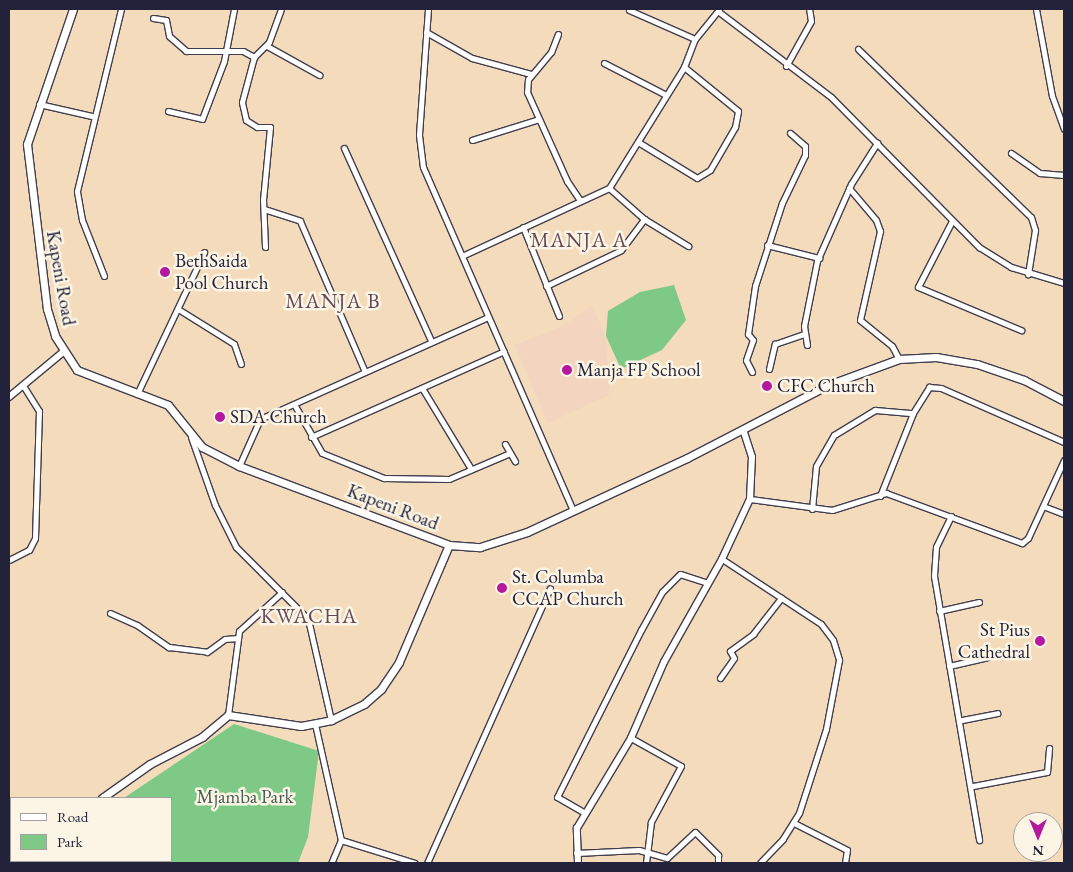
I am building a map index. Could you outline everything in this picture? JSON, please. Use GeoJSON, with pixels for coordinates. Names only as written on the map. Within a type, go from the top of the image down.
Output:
{"type":"FeatureCollection","features":[{"type":"Feature","properties":{"kind":"main road","name":"Kapeni Road"},"geometry":{"type":"LineString","coordinates":[[73,9],[38,104],[27,144],[47,310],[62,353],[77,370],[168,405],[191,438],[239,466],[448,545],[491,545],[573,511],[742,430],[828,385],[899,359],[936,356],[983,365],[1064,401]]}},
{"type":"Feature","properties":{"kind":"main road"},"geometry":{"type":"LineString","coordinates":[[103,797],[150,764],[202,737],[228,715],[277,724],[315,724],[331,720],[364,704],[389,679],[448,545]]}},
{"type":"Feature","properties":{"kind":"street"},"geometry":{"type":"LineString","coordinates":[[104,276],[78,206],[80,168],[121,9]]}},
{"type":"Feature","properties":{"kind":"street"},"geometry":{"type":"LineString","coordinates":[[168,111],[202,119],[225,50],[234,9]]}},
{"type":"Feature","properties":{"kind":"street"},"geometry":{"type":"LineString","coordinates":[[265,247],[264,209],[270,127],[257,127],[246,120],[242,102],[254,57],[267,46],[281,9]]}},
{"type":"Feature","properties":{"kind":"street"},"geometry":{"type":"LineString","coordinates":[[428,9],[419,135],[422,167],[464,255],[486,318],[504,351],[573,511]]}},
{"type":"Feature","properties":{"kind":"street"},"geometry":{"type":"LineString","coordinates":[[786,66],[811,21],[809,9]]}},
{"type":"Feature","properties":{"kind":"street"},"geometry":{"type":"LineString","coordinates":[[1036,9],[1052,96],[1064,129]]}},
{"type":"Feature","properties":{"kind":"street"},"geometry":{"type":"LineString","coordinates":[[629,10],[695,39]]}},
{"type":"Feature","properties":{"kind":"street"},"geometry":{"type":"LineString","coordinates":[[464,255],[609,188],[638,142],[664,94],[684,68],[695,39],[719,10],[786,66],[831,97],[952,221],[996,260],[1028,274],[1064,283]]}},
{"type":"Feature","properties":{"kind":"street"},"geometry":{"type":"LineString","coordinates":[[153,18],[166,20],[169,36],[186,51],[225,50],[254,57]]}},
{"type":"Feature","properties":{"kind":"street"},"geometry":{"type":"LineString","coordinates":[[426,32],[472,58],[531,74]]}},
{"type":"Feature","properties":{"kind":"street"},"geometry":{"type":"LineString","coordinates":[[558,34],[551,52],[531,74],[527,92],[580,200]]}},
{"type":"Feature","properties":{"kind":"street"},"geometry":{"type":"LineString","coordinates":[[267,46],[319,75]]}},
{"type":"Feature","properties":{"kind":"street"},"geometry":{"type":"LineString","coordinates":[[858,49],[1031,217],[1035,230],[1028,274]]}},
{"type":"Feature","properties":{"kind":"street"},"geometry":{"type":"LineString","coordinates":[[604,63],[664,94]]}},
{"type":"Feature","properties":{"kind":"street"},"geometry":{"type":"LineString","coordinates":[[638,142],[697,178],[710,170],[735,127],[738,111],[684,68]]}},
{"type":"Feature","properties":{"kind":"street"},"geometry":{"type":"LineString","coordinates":[[38,104],[92,116]]}},
{"type":"Feature","properties":{"kind":"street"},"geometry":{"type":"LineString","coordinates":[[472,140],[539,119]]}},
{"type":"Feature","properties":{"kind":"street"},"geometry":{"type":"LineString","coordinates":[[752,372],[746,360],[753,340],[748,327],[767,245],[805,155],[805,146],[790,133]]}},
{"type":"Feature","properties":{"kind":"street"},"geometry":{"type":"LineString","coordinates":[[807,344],[804,334],[819,258],[849,188],[877,143]]}},
{"type":"Feature","properties":{"kind":"street"},"geometry":{"type":"LineString","coordinates":[[344,148],[431,341]]}},
{"type":"Feature","properties":{"kind":"street"},"geometry":{"type":"LineString","coordinates":[[1011,153],[1040,173],[1064,175]]}},
{"type":"Feature","properties":{"kind":"street"},"geometry":{"type":"LineString","coordinates":[[609,188],[644,220],[688,246]]}},
{"type":"Feature","properties":{"kind":"street"},"geometry":{"type":"LineString","coordinates":[[849,188],[876,220],[880,231],[860,320],[892,346],[899,359]]}},
{"type":"Feature","properties":{"kind":"street"},"geometry":{"type":"LineString","coordinates":[[264,209],[300,221],[366,372]]}},
{"type":"Feature","properties":{"kind":"street"},"geometry":{"type":"LineString","coordinates":[[546,286],[622,250],[644,220]]}},
{"type":"Feature","properties":{"kind":"street"},"geometry":{"type":"LineString","coordinates":[[952,221],[918,287],[1021,330]]}},
{"type":"Feature","properties":{"kind":"street"},"geometry":{"type":"LineString","coordinates":[[523,227],[559,316]]}},
{"type":"Feature","properties":{"kind":"street"},"geometry":{"type":"LineString","coordinates":[[767,245],[819,258]]}},
{"type":"Feature","properties":{"kind":"street"},"geometry":{"type":"LineString","coordinates":[[137,394],[204,252]]}},
{"type":"Feature","properties":{"kind":"street"},"geometry":{"type":"LineString","coordinates":[[178,309],[234,344],[241,364]]}},
{"type":"Feature","properties":{"kind":"street"},"geometry":{"type":"LineString","coordinates":[[239,466],[260,419],[486,318]]}},
{"type":"Feature","properties":{"kind":"street"},"geometry":{"type":"LineString","coordinates":[[769,369],[775,344],[804,334]]}},
{"type":"Feature","properties":{"kind":"street"},"geometry":{"type":"LineString","coordinates":[[311,437],[504,351]]}},
{"type":"Feature","properties":{"kind":"street"},"geometry":{"type":"LineString","coordinates":[[9,396],[62,353]]}},
{"type":"Feature","properties":{"kind":"street"},"geometry":{"type":"LineString","coordinates":[[9,560],[29,550],[36,538],[39,411],[23,385]]}},
{"type":"Feature","properties":{"kind":"street"},"geometry":{"type":"LineString","coordinates":[[880,496],[913,413],[926,389],[934,386],[1064,442]]}},
{"type":"Feature","properties":{"kind":"street"},"geometry":{"type":"LineString","coordinates":[[422,388],[471,469]]}},
{"type":"Feature","properties":{"kind":"street"},"geometry":{"type":"LineString","coordinates":[[294,404],[311,437],[329,457],[384,478],[449,479],[510,453]]}},
{"type":"Feature","properties":{"kind":"street"},"geometry":{"type":"LineString","coordinates":[[812,509],[816,466],[834,435],[875,410],[913,413]]}},
{"type":"Feature","properties":{"kind":"street"},"geometry":{"type":"LineString","coordinates":[[578,863],[576,833],[585,813],[631,738],[664,662],[722,559],[750,499],[752,457],[742,430]]}},
{"type":"Feature","properties":{"kind":"street"},"geometry":{"type":"LineString","coordinates":[[191,438],[215,505],[236,547],[302,609],[310,626],[331,720]]}},
{"type":"Feature","properties":{"kind":"street"},"geometry":{"type":"LineString","coordinates":[[505,444],[515,461]]}},
{"type":"Feature","properties":{"kind":"street"},"geometry":{"type":"LineString","coordinates":[[750,499],[812,509],[832,510],[880,496],[893,495],[1022,543],[1028,538],[1064,460]]}},
{"type":"Feature","properties":{"kind":"street"},"geometry":{"type":"LineString","coordinates":[[1043,506],[1064,514]]}},
{"type":"Feature","properties":{"kind":"street"},"geometry":{"type":"LineString","coordinates":[[951,516],[934,560],[939,611],[949,666],[962,720],[979,840]]}},
{"type":"Feature","properties":{"kind":"street"},"geometry":{"type":"LineString","coordinates":[[722,559],[825,628],[838,660],[813,774],[794,823],[760,863]]}},
{"type":"Feature","properties":{"kind":"street"},"geometry":{"type":"LineString","coordinates":[[585,813],[557,797],[641,630],[662,592],[680,574],[707,583]]}},
{"type":"Feature","properties":{"kind":"street"},"geometry":{"type":"LineString","coordinates":[[427,863],[550,588]]}},
{"type":"Feature","properties":{"kind":"street"},"geometry":{"type":"LineString","coordinates":[[228,715],[238,638],[242,626],[282,592]]}},
{"type":"Feature","properties":{"kind":"street"},"geometry":{"type":"LineString","coordinates":[[720,678],[734,658],[730,652],[752,634],[781,598]]}},
{"type":"Feature","properties":{"kind":"street"},"geometry":{"type":"LineString","coordinates":[[939,611],[979,602]]}},
{"type":"Feature","properties":{"kind":"street"},"geometry":{"type":"LineString","coordinates":[[110,613],[169,647],[207,652],[225,639],[238,638]]}},
{"type":"Feature","properties":{"kind":"street"},"geometry":{"type":"LineString","coordinates":[[949,666],[987,657]]}},
{"type":"Feature","properties":{"kind":"street"},"geometry":{"type":"LineString","coordinates":[[962,720],[997,713]]}},
{"type":"Feature","properties":{"kind":"street"},"geometry":{"type":"LineString","coordinates":[[315,724],[341,840],[331,863]]}},
{"type":"Feature","properties":{"kind":"street"},"geometry":{"type":"LineString","coordinates":[[631,738],[681,766],[651,822],[646,863]]}},
{"type":"Feature","properties":{"kind":"street"},"geometry":{"type":"LineString","coordinates":[[972,786],[1047,772],[1049,748]]}},
{"type":"Feature","properties":{"kind":"street"},"geometry":{"type":"LineString","coordinates":[[794,823],[847,850],[845,863]]}},
{"type":"Feature","properties":{"kind":"street"},"geometry":{"type":"LineString","coordinates":[[576,853],[647,852],[667,858],[695,832],[718,855],[718,863]]}},
{"type":"Feature","properties":{"kind":"street"},"geometry":{"type":"LineString","coordinates":[[341,840],[415,863]]}},
{"type":"Feature","properties":{"kind":"shaded area","name":"Manja FP School"},"geometry":{"type":"Polygon","coordinates":[[[592,306],[606,336],[609,395],[548,423],[515,345],[563,326],[592,306]]]}},
{"type":"Feature","properties":{"kind":"green space"},"geometry":{"type":"Polygon","coordinates":[[[674,285],[686,320],[662,350],[621,369],[606,336],[608,311],[640,292],[674,285]]]}},
{"type":"Feature","properties":{"kind":"green space","name":"Mjamba Park"},"geometry":{"type":"Polygon","coordinates":[[[234,724],[319,751],[308,837],[298,863],[27,863],[172,862],[172,797],[125,797],[234,724]]]}},
{"type":"Feature","properties":{"kind":"place","name":"BethSaida Pool Church"},"geometry":{"type":"Point","coordinates":[165,272]}},
{"type":"Feature","properties":{"kind":"place","name":"Manja FP School"},"geometry":{"type":"Point","coordinates":[567,370]}},
{"type":"Feature","properties":{"kind":"place","name":"CFC Church"},"geometry":{"type":"Point","coordinates":[767,386]}},
{"type":"Feature","properties":{"kind":"place","name":"SDA Church"},"geometry":{"type":"Point","coordinates":[220,417]}},
{"type":"Feature","properties":{"kind":"place","name":"St. Columba CCAP Church"},"geometry":{"type":"Point","coordinates":[502,588]}},
{"type":"Feature","properties":{"kind":"place","name":"St Pius Cathedral"},"geometry":{"type":"Point","coordinates":[1040,641]}},
{"type":"Feature","properties":{"kind":"district","name":"MANJA A"},"geometry":{"type":"Point","coordinates":[579,240]}},
{"type":"Feature","properties":{"kind":"district","name":"MANJA B"},"geometry":{"type":"Point","coordinates":[333,301]}},
{"type":"Feature","properties":{"kind":"district","name":"KWACHA"},"geometry":{"type":"Point","coordinates":[309,616]}}]}
